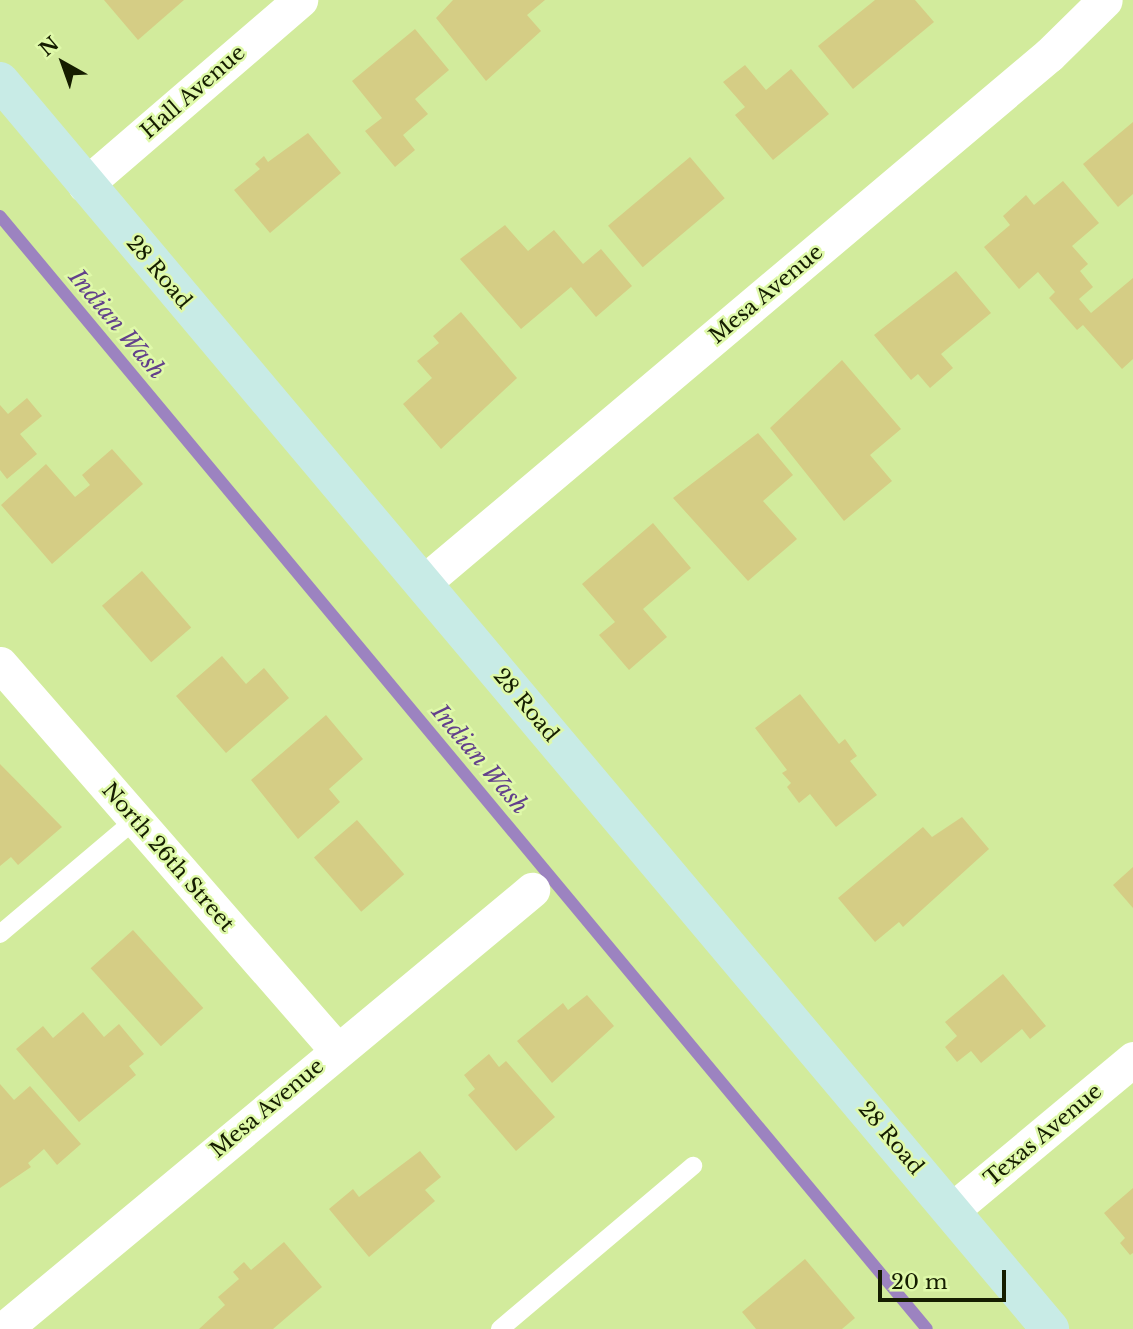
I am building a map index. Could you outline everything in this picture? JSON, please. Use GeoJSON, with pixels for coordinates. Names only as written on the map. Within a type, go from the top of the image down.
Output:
{"type":"FeatureCollection","features":[{"type":"Feature","properties":{"kind":"main road","name":"28 Road"},"geometry":{"type":"LineString","coordinates":[[0,82],[1050,1329]]}},
{"type":"Feature","properties":{"kind":"street","name":"Hall Avenue"},"geometry":{"type":"LineString","coordinates":[[85,184],[300,0]]}},
{"type":"Feature","properties":{"kind":"street","name":"Mesa Avenue"},"geometry":{"type":"LineString","coordinates":[[423,583],[1049,55],[1105,0]]}},
{"type":"Feature","properties":{"kind":"street","name":"North 26th Street"},"geometry":{"type":"LineString","coordinates":[[0,664],[336,1049]]}},
{"type":"Feature","properties":{"kind":"street","name":"Mesa Avenue"},"geometry":{"type":"LineString","coordinates":[[4,1329],[336,1049],[532,890]]}},
{"type":"Feature","properties":{"kind":"street","name":"Texas Avenue"},"geometry":{"type":"LineString","coordinates":[[952,1210],[1133,1059]]}},
{"type":"Feature","properties":{"kind":"lane"},"geometry":{"type":"LineString","coordinates":[[0,934],[136,819]]}},
{"type":"Feature","properties":{"kind":"lane"},"geometry":{"type":"LineString","coordinates":[[500,1329],[693,1166]]}},
{"type":"Feature","properties":{"kind":"building"},"geometry":{"type":"Polygon","coordinates":[[[104,0],[184,0],[138,40],[104,0]]]}},
{"type":"Feature","properties":{"kind":"building"},"geometry":{"type":"Polygon","coordinates":[[[453,0],[545,0],[527,15],[541,31],[486,81],[436,18],[453,0]]]}},
{"type":"Feature","properties":{"kind":"building"},"geometry":{"type":"Polygon","coordinates":[[[875,0],[915,0],[934,22],[853,89],[818,46],[875,0]]]}},
{"type":"Feature","properties":{"kind":"building"},"geometry":{"type":"Polygon","coordinates":[[[415,29],[449,70],[415,99],[428,114],[403,135],[415,150],[395,167],[365,131],[382,118],[352,81],[415,29]]]}},
{"type":"Feature","properties":{"kind":"building"},"geometry":{"type":"Polygon","coordinates":[[[745,65],[766,90],[791,69],[829,114],[773,160],[735,115],[745,107],[723,82],[745,65]]]}},
{"type":"Feature","properties":{"kind":"building"},"geometry":{"type":"Polygon","coordinates":[[[1133,122],[1133,194],[1118,207],[1083,164],[1133,122]]]}},
{"type":"Feature","properties":{"kind":"building"},"geometry":{"type":"Polygon","coordinates":[[[308,133],[341,173],[270,233],[234,190],[260,169],[255,164],[264,156],[268,162],[308,133]]]}},
{"type":"Feature","properties":{"kind":"building"},"geometry":{"type":"Polygon","coordinates":[[[690,157],[725,198],[643,267],[608,226],[690,157]]]}},
{"type":"Feature","properties":{"kind":"building"},"geometry":{"type":"Polygon","coordinates":[[[1063,181],[1099,223],[1072,246],[1088,264],[1080,271],[1093,287],[1079,299],[1091,313],[1133,278],[1133,359],[1122,369],[1083,325],[1077,330],[1049,298],[1055,292],[1038,272],[1019,289],[984,247],[1010,225],[1003,216],[1026,195],[1034,205],[1063,181]]]}},
{"type":"Feature","properties":{"kind":"building"},"geometry":{"type":"Polygon","coordinates":[[[505,225],[528,251],[554,230],[583,264],[601,249],[632,286],[596,317],[571,287],[521,329],[460,259],[505,225]]]}},
{"type":"Feature","properties":{"kind":"building"},"geometry":{"type":"Polygon","coordinates":[[[956,271],[991,313],[941,354],[953,368],[930,388],[918,374],[911,380],[874,335],[956,271]]]}},
{"type":"Feature","properties":{"kind":"building"},"geometry":{"type":"Polygon","coordinates":[[[461,312],[517,378],[441,449],[403,404],[432,378],[417,361],[439,343],[433,336],[461,312]]]}},
{"type":"Feature","properties":{"kind":"building"},"geometry":{"type":"Polygon","coordinates":[[[842,360],[901,429],[870,455],[892,481],[844,521],[770,428],[842,360]]]}},
{"type":"Feature","properties":{"kind":"building"},"geometry":{"type":"Polygon","coordinates":[[[27,398],[42,416],[20,434],[37,454],[7,479],[0,470],[0,405],[8,414],[27,398]]]}},
{"type":"Feature","properties":{"kind":"building"},"geometry":{"type":"Polygon","coordinates":[[[758,433],[793,475],[763,501],[797,539],[748,581],[673,498],[758,433]]]}},
{"type":"Feature","properties":{"kind":"building"},"geometry":{"type":"Polygon","coordinates":[[[112,449],[143,484],[52,564],[1,505],[46,464],[75,497],[90,485],[82,475],[112,449]]]}},
{"type":"Feature","properties":{"kind":"building"},"geometry":{"type":"Polygon","coordinates":[[[653,523],[691,568],[643,609],[667,637],[629,670],[599,635],[615,622],[582,584],[653,523]]]}},
{"type":"Feature","properties":{"kind":"building"},"geometry":{"type":"Polygon","coordinates":[[[142,571],[191,628],[151,662],[102,606],[142,571]]]}},
{"type":"Feature","properties":{"kind":"building"},"geometry":{"type":"Polygon","coordinates":[[[222,656],[246,684],[264,668],[289,698],[226,753],[176,696],[222,656]]]}},
{"type":"Feature","properties":{"kind":"building"},"geometry":{"type":"Polygon","coordinates":[[[800,694],[839,744],[845,739],[857,756],[850,761],[877,795],[836,827],[810,794],[799,803],[787,787],[791,783],[782,773],[787,770],[755,728],[800,694]]]}},
{"type":"Feature","properties":{"kind":"building"},"geometry":{"type":"Polygon","coordinates":[[[326,715],[363,759],[329,789],[340,802],[298,839],[251,780],[326,715]]]}},
{"type":"Feature","properties":{"kind":"building"},"geometry":{"type":"Polygon","coordinates":[[[0,764],[62,827],[18,865],[11,857],[0,866],[0,764]]]}},
{"type":"Feature","properties":{"kind":"building"},"geometry":{"type":"Polygon","coordinates":[[[962,817],[989,849],[903,927],[899,922],[875,942],[838,898],[923,827],[932,837],[962,817]]]}},
{"type":"Feature","properties":{"kind":"building"},"geometry":{"type":"Polygon","coordinates":[[[357,820],[404,874],[361,912],[314,857],[357,820]]]}},
{"type":"Feature","properties":{"kind":"building"},"geometry":{"type":"Polygon","coordinates":[[[1133,867],[1133,908],[1113,885],[1133,867]]]}},
{"type":"Feature","properties":{"kind":"building"},"geometry":{"type":"Polygon","coordinates":[[[133,930],[203,1008],[161,1046],[91,968],[133,930]]]}},
{"type":"Feature","properties":{"kind":"building"},"geometry":{"type":"Polygon","coordinates":[[[1003,974],[1046,1026],[1030,1039],[1022,1029],[981,1063],[971,1051],[957,1062],[945,1047],[957,1036],[945,1022],[1003,974]]]}},
{"type":"Feature","properties":{"kind":"building"},"geometry":{"type":"Polygon","coordinates":[[[587,995],[614,1026],[552,1083],[517,1041],[563,1003],[568,1010],[587,995]]]}},
{"type":"Feature","properties":{"kind":"building"},"geometry":{"type":"Polygon","coordinates":[[[83,1012],[104,1037],[119,1024],[144,1054],[129,1066],[136,1075],[79,1122],[16,1049],[43,1026],[53,1038],[83,1012]]]}},
{"type":"Feature","properties":{"kind":"building"},"geometry":{"type":"Polygon","coordinates":[[[489,1054],[499,1067],[506,1061],[555,1117],[516,1151],[468,1095],[475,1089],[464,1075],[489,1054]]]}},
{"type":"Feature","properties":{"kind":"building"},"geometry":{"type":"Polygon","coordinates":[[[0,1084],[14,1100],[30,1086],[81,1144],[57,1165],[44,1149],[28,1163],[31,1167],[0,1188],[0,1084]]]}},
{"type":"Feature","properties":{"kind":"building"},"geometry":{"type":"Polygon","coordinates":[[[420,1151],[441,1177],[425,1190],[435,1201],[369,1257],[329,1209],[353,1189],[359,1197],[420,1151]]]}},
{"type":"Feature","properties":{"kind":"building"},"geometry":{"type":"Polygon","coordinates":[[[1133,1188],[1133,1253],[1130,1255],[1120,1243],[1125,1238],[1104,1213],[1133,1188]]]}},
{"type":"Feature","properties":{"kind":"building"},"geometry":{"type":"Polygon","coordinates":[[[284,1242],[322,1287],[273,1329],[199,1329],[225,1305],[218,1297],[239,1279],[233,1272],[244,1262],[251,1270],[284,1242]]]}},
{"type":"Feature","properties":{"kind":"building"},"geometry":{"type":"Polygon","coordinates":[[[805,1259],[855,1318],[842,1329],[756,1329],[742,1312],[805,1259]]]}},
{"type":"Feature","properties":{"kind":"waterway","name":"Indian Wash"},"geometry":{"type":"LineString","coordinates":[[0,216],[927,1329]]}}]}
